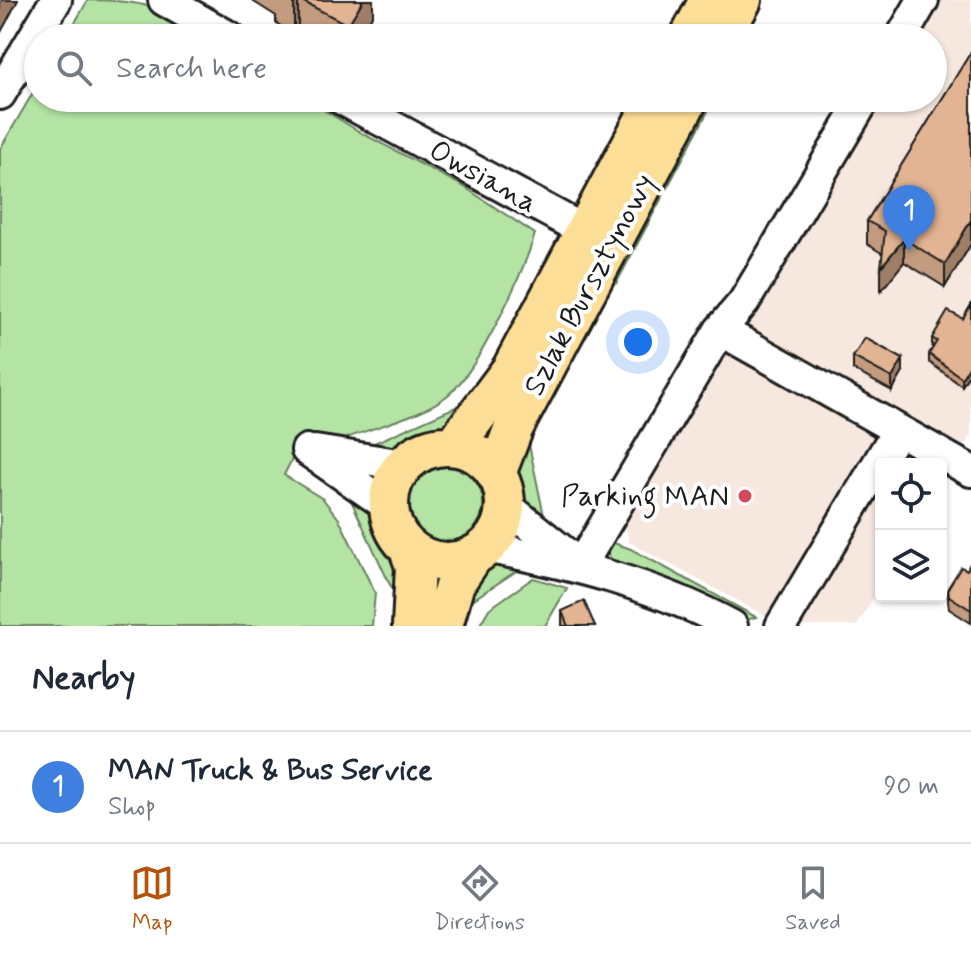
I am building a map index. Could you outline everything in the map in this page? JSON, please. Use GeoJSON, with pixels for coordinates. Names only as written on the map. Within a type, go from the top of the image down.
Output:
{"type":"FeatureCollection","features":[{"type":"Feature","properties":{"kind":"main road"},"geometry":{"type":"LineString","coordinates":[[696,24],[709,0]]}},
{"type":"Feature","properties":{"kind":"main road"},"geometry":{"type":"LineString","coordinates":[[729,24],[742,0]]}},
{"type":"Feature","properties":{"kind":"main road","name":"Szlak Bursztynowy"},"geometry":{"type":"LineString","coordinates":[[454,446],[499,391],[649,112]]}},
{"type":"Feature","properties":{"kind":"main road","name":"Szlak Bursztynowy"},"geometry":{"type":"LineString","coordinates":[[500,489],[530,396],[682,112]]}},
{"type":"Feature","properties":{"kind":"main road"},"geometry":{"type":"LineString","coordinates":[[412,626],[415,566],[408,547],[391,521],[388,506],[395,477],[404,465],[427,449],[454,446],[478,455],[500,489],[499,528],[455,583],[443,626]]}},
{"type":"Feature","properties":{"kind":"main road"},"geometry":{"type":"LineString","coordinates":[[408,547],[433,560],[460,560],[479,551]]}},
{"type":"Feature","properties":{"kind":"street"},"geometry":{"type":"LineString","coordinates":[[42,24],[56,0]]}},
{"type":"Feature","properties":{"kind":"street"},"geometry":{"type":"LineString","coordinates":[[164,0],[206,24]]}},
{"type":"Feature","properties":{"kind":"street"},"geometry":{"type":"LineString","coordinates":[[909,24],[923,0]]}},
{"type":"Feature","properties":{"kind":"street"},"geometry":{"type":"LineString","coordinates":[[0,94],[24,54]]}},
{"type":"Feature","properties":{"kind":"street","name":"Owsiana"},"geometry":{"type":"LineString","coordinates":[[366,112],[585,231]]}},
{"type":"Feature","properties":{"kind":"street"},"geometry":{"type":"LineString","coordinates":[[581,565],[720,330],[744,302],[857,112]]}},
{"type":"Feature","properties":{"kind":"street"},"geometry":{"type":"LineString","coordinates":[[720,330],[962,466]]}},
{"type":"Feature","properties":{"kind":"street"},"geometry":{"type":"LineString","coordinates":[[781,626],[898,430]]}},
{"type":"Feature","properties":{"kind":"street"},"geometry":{"type":"LineString","coordinates":[[388,506],[307,450],[404,465]]}},
{"type":"Feature","properties":{"kind":"street"},"geometry":{"type":"LineString","coordinates":[[500,489],[581,565]]}},
{"type":"Feature","properties":{"kind":"street"},"geometry":{"type":"LineString","coordinates":[[479,551],[581,565],[684,601],[732,626]]}},
{"type":"Feature","properties":{"kind":"shaded area"},"geometry":{"type":"Polygon","coordinates":[[[932,0],[971,0],[971,434],[947,475],[947,458],[875,458],[875,595],[857,626],[784,626],[629,542],[624,521],[866,112],[947,112],[947,24],[918,24],[932,0]]]}},
{"type":"Feature","properties":{"kind":"green space"},"geometry":{"type":"Polygon","coordinates":[[[88,0],[141,4],[187,24],[74,24],[88,0]]]}},
{"type":"Feature","properties":{"kind":"green space"},"geometry":{"type":"Polygon","coordinates":[[[24,108],[24,112],[327,112],[463,186],[535,234],[521,272],[486,343],[460,383],[448,395],[413,414],[347,438],[345,443],[309,433],[297,461],[292,459],[284,475],[323,499],[339,519],[375,593],[372,626],[0,626],[0,149],[24,108]]]}},
{"type":"Feature","properties":{"kind":"green space"},"geometry":{"type":"Polygon","coordinates":[[[698,112],[708,112],[616,284],[619,260],[698,112]]]}},
{"type":"Feature","properties":{"kind":"green space"},"geometry":{"type":"Polygon","coordinates":[[[460,405],[464,406],[449,428],[419,435],[387,451],[370,445],[460,405]]]}},
{"type":"Feature","properties":{"kind":"green space"},"geometry":{"type":"Polygon","coordinates":[[[528,440],[544,516],[542,522],[525,502],[517,484],[517,465],[528,440]]]}},
{"type":"Feature","properties":{"kind":"green space"},"geometry":{"type":"Polygon","coordinates":[[[439,467],[453,467],[467,473],[477,483],[483,504],[477,525],[467,535],[453,541],[439,541],[425,535],[415,525],[409,511],[409,497],[415,483],[425,473],[439,467]]]}},
{"type":"Feature","properties":{"kind":"green space"},"geometry":{"type":"Polygon","coordinates":[[[349,496],[370,508],[379,535],[397,563],[397,592],[390,585],[349,496]]]}},
{"type":"Feature","properties":{"kind":"green space"},"geometry":{"type":"Polygon","coordinates":[[[608,541],[631,549],[756,617],[747,620],[700,596],[614,563],[608,554],[608,541]]]}},
{"type":"Feature","properties":{"kind":"green space"},"geometry":{"type":"Polygon","coordinates":[[[493,563],[521,568],[468,603],[462,595],[483,566],[493,563]]]}},
{"type":"Feature","properties":{"kind":"green space"},"geometry":{"type":"Polygon","coordinates":[[[533,578],[567,588],[545,626],[479,626],[489,609],[533,578]]]}},
{"type":"Feature","properties":{"kind":"building"},"geometry":{"type":"Polygon","coordinates":[[[300,0],[363,0],[346,24],[300,0]]]}},
{"type":"Feature","properties":{"kind":"building"},"geometry":{"type":"Polygon","coordinates":[[[971,52],[971,220],[945,264],[904,239],[881,267],[885,231],[867,221],[934,112],[947,112],[947,91],[971,52]]]}},
{"type":"Feature","properties":{"kind":"building"},"geometry":{"type":"Polygon","coordinates":[[[971,305],[971,363],[962,378],[929,354],[937,341],[932,338],[948,311],[963,319],[971,305]]]}},
{"type":"Feature","properties":{"kind":"building"},"geometry":{"type":"Polygon","coordinates":[[[865,338],[903,359],[892,378],[853,357],[865,338]]]}},
{"type":"Feature","properties":{"kind":"building"},"geometry":{"type":"Polygon","coordinates":[[[971,562],[971,610],[949,596],[948,588],[961,567],[967,570],[971,562]]]}},
{"type":"Feature","properties":{"kind":"building"},"geometry":{"type":"Polygon","coordinates":[[[584,601],[595,626],[568,626],[562,611],[584,601]]]}},
{"type":"Feature","properties":{"kind":"place","name":"MAN Truck & Bus Service"},"geometry":{"type":"Point","coordinates":[909,251]}},
{"type":"Feature","properties":{"kind":"place","name":"Parking MAN"},"geometry":{"type":"Point","coordinates":[745,496]}}]}
